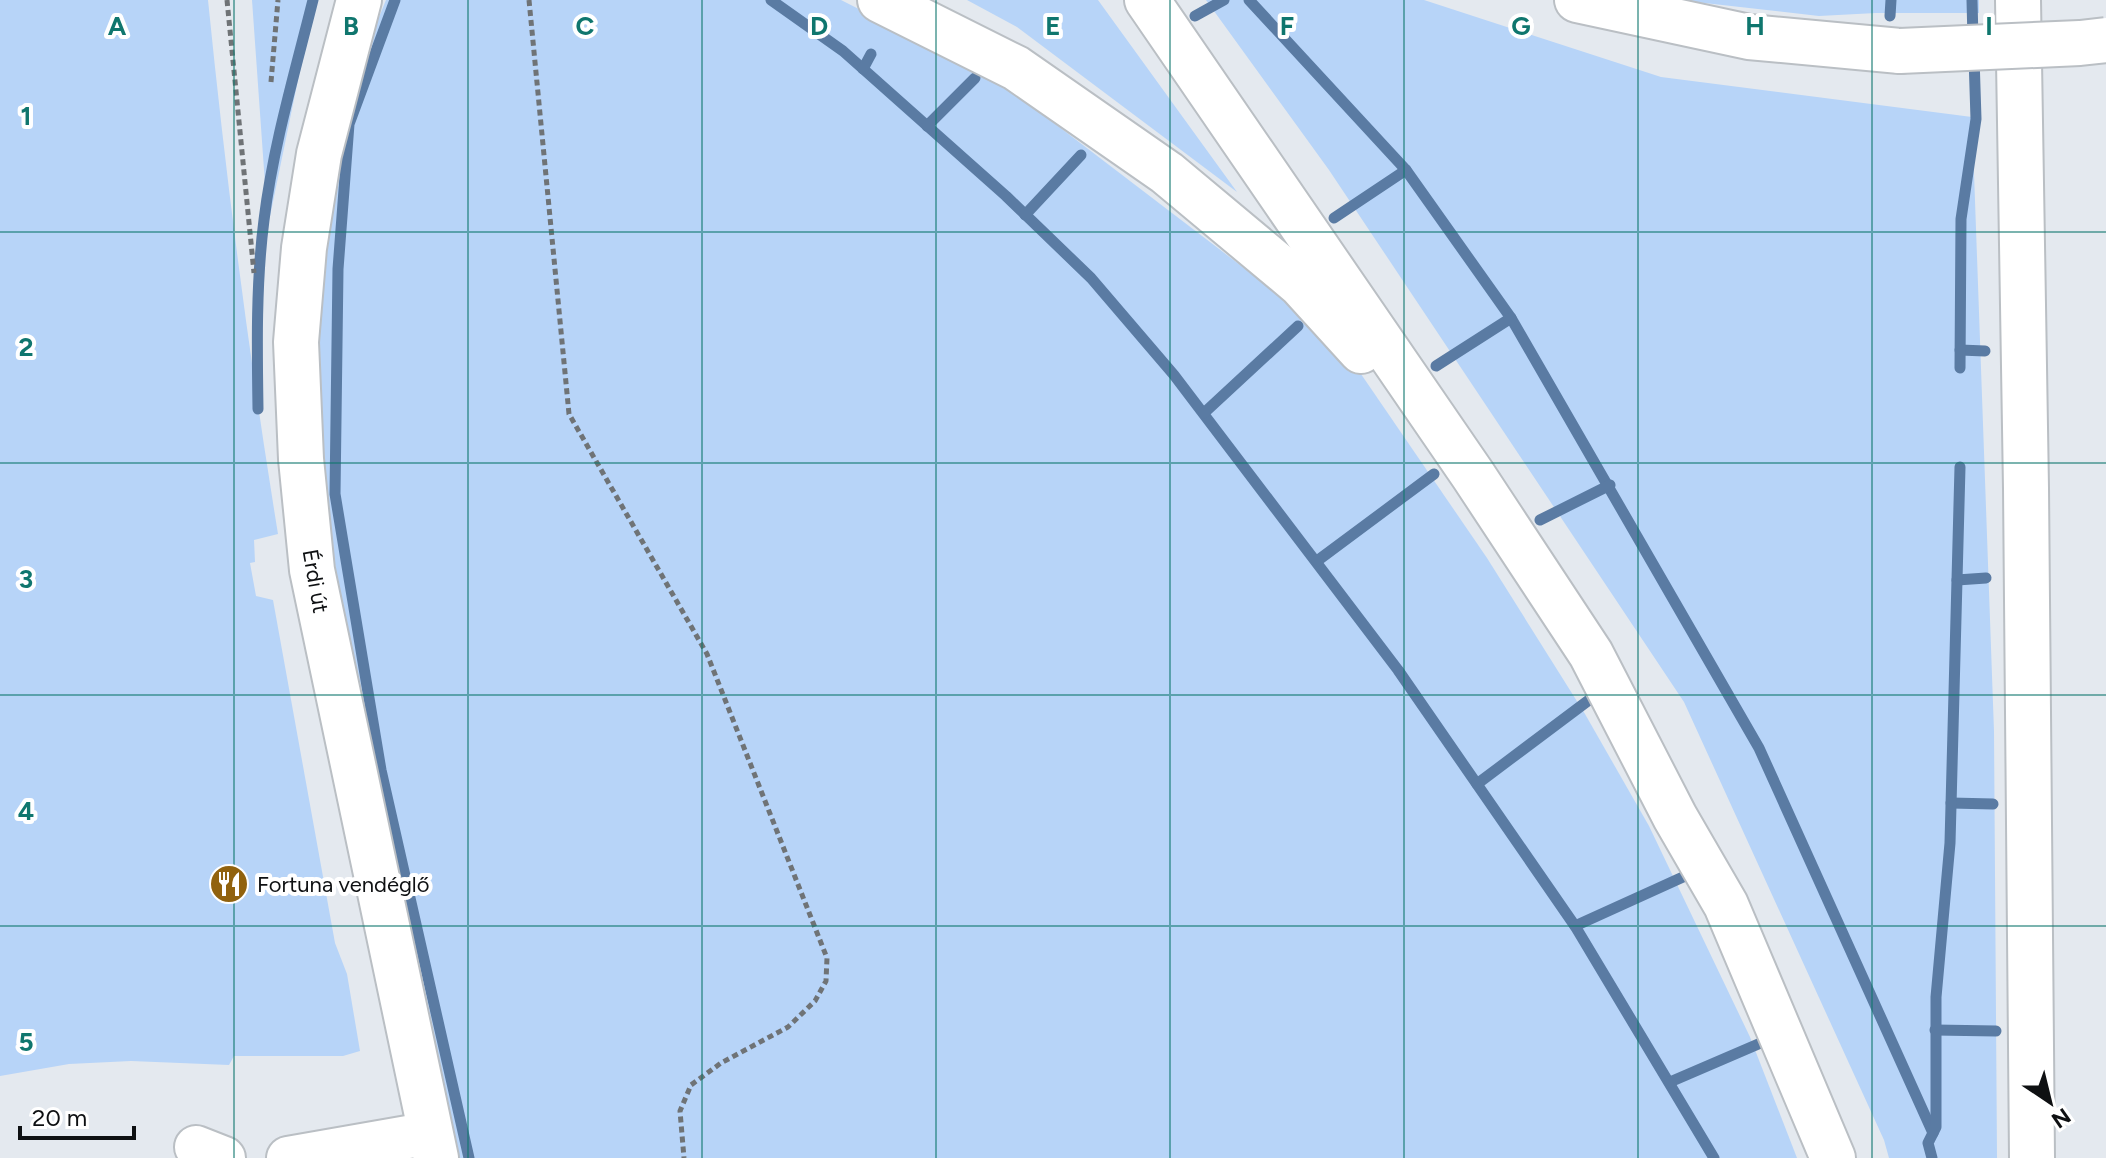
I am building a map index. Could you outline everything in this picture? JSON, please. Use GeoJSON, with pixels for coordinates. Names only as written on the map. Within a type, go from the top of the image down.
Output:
{"type":"FeatureCollection","features":[{"type":"Feature","properties":{"kind":"main road","name":"Érdi út"},"geometry":{"type":"LineString","coordinates":[[359,0],[319,154],[304,248],[296,342],[301,459],[312,570],[433,1146]]}},
{"type":"Feature","properties":{"kind":"main road"},"geometry":{"type":"LineString","coordinates":[[880,0],[1016,68],[1167,173],[1300,284],[1473,475]]}},
{"type":"Feature","properties":{"kind":"main road"},"geometry":{"type":"LineString","coordinates":[[1147,0],[1473,475],[1591,654],[1675,817],[1726,905],[1833,1158]]}},
{"type":"Feature","properties":{"kind":"main road"},"geometry":{"type":"LineString","coordinates":[[1577,0],[1749,37],[1900,51],[2106,40]]}},
{"type":"Feature","properties":{"kind":"main road"},"geometry":{"type":"LineString","coordinates":[[2018,0],[2032,1158]]}},
{"type":"Feature","properties":{"kind":"lane"},"geometry":{"type":"LineString","coordinates":[[288,1158],[433,1146]]}},
{"type":"Feature","properties":{"kind":"path"},"geometry":{"type":"LineString","coordinates":[[227,0],[254,273]]}},
{"type":"Feature","properties":{"kind":"path"},"geometry":{"type":"LineString","coordinates":[[271,82],[278,0]]}},
{"type":"Feature","properties":{"kind":"path"},"geometry":{"type":"LineString","coordinates":[[529,0],[569,414],[707,654],[827,958],[826,981],[815,1001],[788,1027],[721,1063],[691,1085],[680,1111],[684,1158]]}},
{"type":"Feature","properties":{"kind":"shaded area"},"geometry":{"type":"Polygon","coordinates":[[[0,0],[208,0],[239,267],[278,534],[254,540],[255,562],[250,563],[256,596],[273,600],[335,943],[347,974],[360,1051],[343,1056],[234,1056],[229,1065],[131,1061],[69,1064],[0,1076],[0,0]]]}},
{"type":"Feature","properties":{"kind":"shaded area"},"geometry":{"type":"Polygon","coordinates":[[[252,0],[318,0],[268,226],[252,0]]]}},
{"type":"Feature","properties":{"kind":"shaded area"},"geometry":{"type":"Polygon","coordinates":[[[386,0],[841,0],[977,69],[1020,97],[1337,339],[1487,558],[1585,714],[1649,826],[1750,1037],[1797,1158],[452,1158],[367,767],[322,482],[315,350],[335,152],[370,39],[386,0]]]}},
{"type":"Feature","properties":{"kind":"shaded area"},"geometry":{"type":"Polygon","coordinates":[[[967,0],[1098,0],[1237,192],[1017,27],[967,0]]]}},
{"type":"Feature","properties":{"kind":"shaded area"},"geometry":{"type":"Polygon","coordinates":[[[1206,0],[1424,0],[1661,77],[1972,117],[1994,731],[1997,1158],[1889,1158],[1884,1140],[1684,702],[1329,170],[1206,0]]]}},
{"type":"Feature","properties":{"kind":"shaded area"},"geometry":{"type":"Polygon","coordinates":[[[1678,0],[1979,0],[1979,13],[1819,16],[1678,0]]]}},
{"type":"Feature","properties":{"kind":"waterway"},"geometry":{"type":"LineString","coordinates":[[258,409],[258,290],[264,220],[279,137],[313,0]]}},
{"type":"Feature","properties":{"kind":"waterway"},"geometry":{"type":"LineString","coordinates":[[395,0],[349,124],[338,269],[335,494],[381,770],[469,1158]]}},
{"type":"Feature","properties":{"kind":"waterway"},"geometry":{"type":"LineString","coordinates":[[771,0],[843,51],[1006,196],[1091,278],[1174,375],[1398,670],[1575,926],[1714,1158]]}},
{"type":"Feature","properties":{"kind":"waterway"},"geometry":{"type":"LineString","coordinates":[[1195,16],[1224,0]]}},
{"type":"Feature","properties":{"kind":"waterway"},"geometry":{"type":"LineString","coordinates":[[1249,0],[1406,170],[1511,318],[1759,748],[1933,1133]]}},
{"type":"Feature","properties":{"kind":"waterway"},"geometry":{"type":"LineString","coordinates":[[1890,16],[1891,0]]}},
{"type":"Feature","properties":{"kind":"waterway"},"geometry":{"type":"LineString","coordinates":[[1972,0],[1973,39]]}},
{"type":"Feature","properties":{"kind":"waterway"},"geometry":{"type":"LineString","coordinates":[[863,69],[871,54]]}},
{"type":"Feature","properties":{"kind":"waterway"},"geometry":{"type":"LineString","coordinates":[[1960,368],[1961,219],[1976,119],[1974,57]]}},
{"type":"Feature","properties":{"kind":"waterway"},"geometry":{"type":"LineString","coordinates":[[927,126],[975,78]]}},
{"type":"Feature","properties":{"kind":"waterway"},"geometry":{"type":"LineString","coordinates":[[1025,215],[1081,155]]}},
{"type":"Feature","properties":{"kind":"waterway"},"geometry":{"type":"LineString","coordinates":[[1334,218],[1406,170]]}},
{"type":"Feature","properties":{"kind":"waterway"},"geometry":{"type":"LineString","coordinates":[[1436,366],[1511,318]]}},
{"type":"Feature","properties":{"kind":"waterway"},"geometry":{"type":"LineString","coordinates":[[1204,413],[1298,326]]}},
{"type":"Feature","properties":{"kind":"waterway"},"geometry":{"type":"LineString","coordinates":[[1960,350],[1985,351]]}},
{"type":"Feature","properties":{"kind":"waterway"},"geometry":{"type":"LineString","coordinates":[[1932,1158],[1928,1143],[1936,1127],[1936,997],[1950,843],[1960,467]]}},
{"type":"Feature","properties":{"kind":"waterway"},"geometry":{"type":"LineString","coordinates":[[1317,561],[1434,474]]}},
{"type":"Feature","properties":{"kind":"waterway"},"geometry":{"type":"LineString","coordinates":[[1540,520],[1610,485]]}},
{"type":"Feature","properties":{"kind":"waterway"},"geometry":{"type":"LineString","coordinates":[[1957,580],[1986,578]]}},
{"type":"Feature","properties":{"kind":"waterway"},"geometry":{"type":"LineString","coordinates":[[1477,784],[1589,700]]}},
{"type":"Feature","properties":{"kind":"waterway"},"geometry":{"type":"LineString","coordinates":[[1951,803],[1993,804]]}},
{"type":"Feature","properties":{"kind":"waterway"},"geometry":{"type":"LineString","coordinates":[[1575,926],[1683,877]]}},
{"type":"Feature","properties":{"kind":"waterway"},"geometry":{"type":"LineString","coordinates":[[1935,1030],[1996,1031]]}},
{"type":"Feature","properties":{"kind":"waterway"},"geometry":{"type":"LineString","coordinates":[[1670,1082],[1763,1042]]}},
{"type":"Feature","properties":{"kind":"place","name":"Fortuna vendéglő"},"geometry":{"type":"Point","coordinates":[229,884]}}]}
